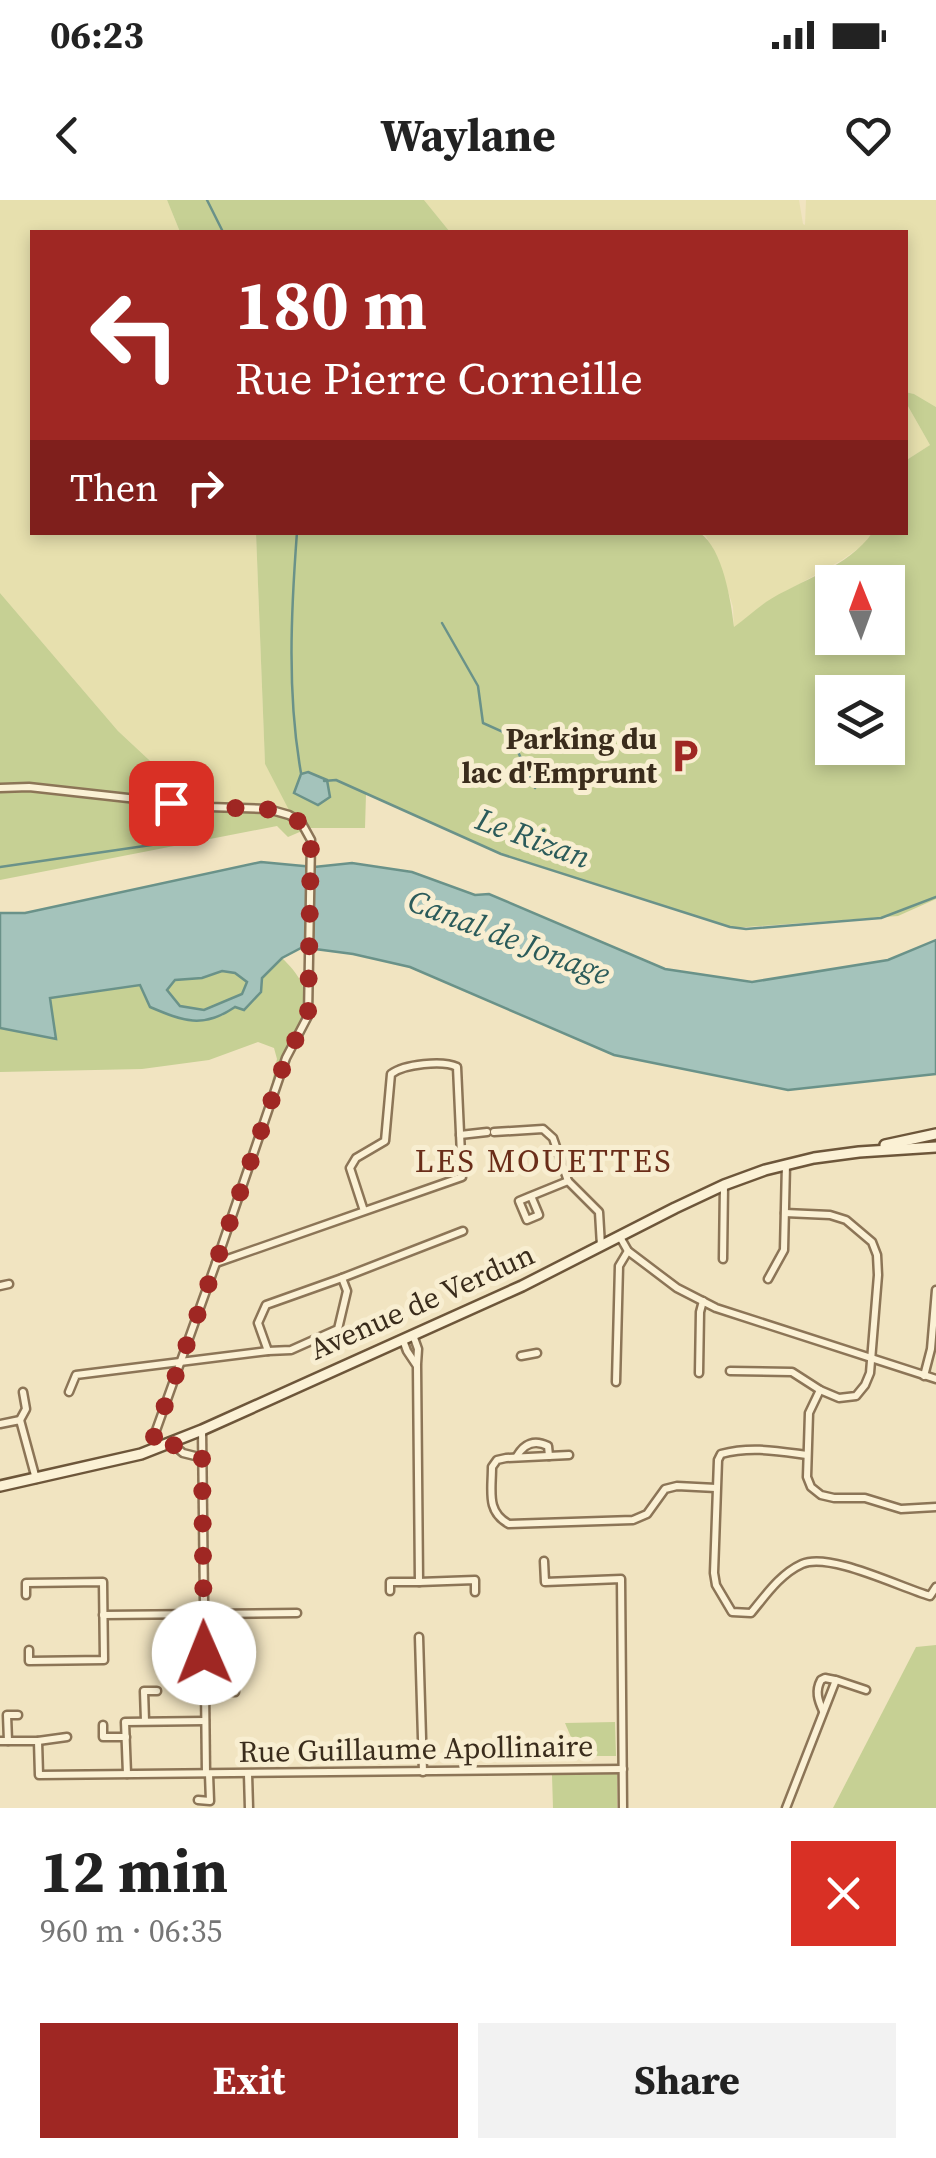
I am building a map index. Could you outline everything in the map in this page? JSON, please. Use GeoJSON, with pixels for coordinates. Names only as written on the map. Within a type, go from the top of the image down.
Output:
{"type":"FeatureCollection","features":[{"type":"Feature","properties":{"kind":"main road","name":"Avenue de Verdun"},"geometry":{"type":"LineString","coordinates":[[0,1486],[141,1454],[202,1430],[522,1286],[724,1185],[786,1164],[936,1134]]}},
{"type":"Feature","properties":{"kind":"main road","name":"Avenue de Verdun"},"geometry":{"type":"LineString","coordinates":[[859,1152],[936,1147]]}},
{"type":"Feature","properties":{"kind":"street"},"geometry":{"type":"LineString","coordinates":[[0,788],[29,787],[209,807],[268,809],[289,815],[308,832],[308,1016],[286,1058],[154,1436],[155,1448]]}},
{"type":"Feature","properties":{"kind":"street"},"geometry":{"type":"LineString","coordinates":[[216,1263],[462,1177],[458,1067],[448,1063],[398,1068],[391,1074],[385,1140],[356,1158],[350,1168],[364,1211]]}},
{"type":"Feature","properties":{"kind":"street"},"geometry":{"type":"LineString","coordinates":[[460,1134],[543,1129],[554,1138],[568,1182],[600,1212],[602,1246]]}},
{"type":"Feature","properties":{"kind":"street"},"geometry":{"type":"LineString","coordinates":[[768,1278],[784,1250],[786,1164]]}},
{"type":"Feature","properties":{"kind":"street"},"geometry":{"type":"LineString","coordinates":[[531,1196],[568,1182]]}},
{"type":"Feature","properties":{"kind":"street"},"geometry":{"type":"LineString","coordinates":[[723,1260],[724,1185]]}},
{"type":"Feature","properties":{"kind":"street"},"geometry":{"type":"LineString","coordinates":[[730,1371],[792,1372],[839,1398],[856,1396],[866,1385],[878,1275],[872,1242],[846,1220],[830,1215],[785,1213]]}},
{"type":"Feature","properties":{"kind":"street"},"geometry":{"type":"LineString","coordinates":[[268,1351],[258,1322],[266,1305],[462,1230]]}},
{"type":"Feature","properties":{"kind":"street"},"geometry":{"type":"LineString","coordinates":[[620,1238],[628,1251],[678,1288],[703,1301],[755,1322],[936,1380]]}},
{"type":"Feature","properties":{"kind":"street"},"geometry":{"type":"LineString","coordinates":[[616,1382],[619,1266],[628,1251]]}},
{"type":"Feature","properties":{"kind":"street"},"geometry":{"type":"LineString","coordinates":[[69,1392],[76,1375],[291,1350],[338,1329],[346,1291],[342,1278]]}},
{"type":"Feature","properties":{"kind":"street"},"geometry":{"type":"LineString","coordinates":[[924,1376],[931,1349],[936,1290]]}},
{"type":"Feature","properties":{"kind":"street"},"geometry":{"type":"LineString","coordinates":[[699,1373],[703,1301]]}},
{"type":"Feature","properties":{"kind":"street"},"geometry":{"type":"LineString","coordinates":[[408,1337],[418,1348],[420,1582]]}},
{"type":"Feature","properties":{"kind":"street"},"geometry":{"type":"LineString","coordinates":[[520,1356],[537,1354]]}},
{"type":"Feature","properties":{"kind":"street"},"geometry":{"type":"LineString","coordinates":[[820,1390],[810,1408],[807,1477],[811,1488],[821,1495],[866,1498],[901,1509],[936,1507]]}},
{"type":"Feature","properties":{"kind":"street"},"geometry":{"type":"LineString","coordinates":[[23,1392],[26,1410],[20,1420],[36,1479]]}},
{"type":"Feature","properties":{"kind":"street"},"geometry":{"type":"LineString","coordinates":[[0,1424],[20,1420]]}},
{"type":"Feature","properties":{"kind":"street"},"geometry":{"type":"LineString","coordinates":[[202,1430],[208,1774]]}},
{"type":"Feature","properties":{"kind":"street"},"geometry":{"type":"LineString","coordinates":[[170,1442],[183,1453],[202,1458]]}},
{"type":"Feature","properties":{"kind":"street"},"geometry":{"type":"LineString","coordinates":[[516,1457],[528,1443],[545,1444],[549,1456]]}},
{"type":"Feature","properties":{"kind":"street"},"geometry":{"type":"LineString","coordinates":[[807,1455],[758,1448],[721,1454],[718,1460],[714,1573],[716,1585],[732,1612],[752,1613],[774,1584],[804,1563],[818,1561],[881,1577],[930,1596],[936,1586]]}},
{"type":"Feature","properties":{"kind":"street"},"geometry":{"type":"LineString","coordinates":[[570,1455],[497,1460],[492,1467],[492,1510],[498,1518],[509,1524],[633,1520],[647,1514],[665,1489],[716,1488]]}},
{"type":"Feature","properties":{"kind":"street"},"geometry":{"type":"LineString","coordinates":[[544,1561],[545,1582],[620,1580],[623,1808]]}},
{"type":"Feature","properties":{"kind":"street"},"geometry":{"type":"LineString","coordinates":[[390,1591],[390,1582],[475,1580],[475,1592]]}},
{"type":"Feature","properties":{"kind":"street"},"geometry":{"type":"LineString","coordinates":[[26,1594],[26,1583],[102,1582],[104,1660],[29,1662],[29,1650]]}},
{"type":"Feature","properties":{"kind":"street"},"geometry":{"type":"LineString","coordinates":[[103,1615],[297,1613]]}},
{"type":"Feature","properties":{"kind":"street"},"geometry":{"type":"LineString","coordinates":[[419,1637],[422,1772]]}},
{"type":"Feature","properties":{"kind":"street"},"geometry":{"type":"LineString","coordinates":[[205,1692],[235,1692],[235,1680]]}},
{"type":"Feature","properties":{"kind":"street"},"geometry":{"type":"LineString","coordinates":[[823,1712],[817,1693],[821,1680],[836,1680],[866,1690]]}},
{"type":"Feature","properties":{"kind":"street"},"geometry":{"type":"LineString","coordinates":[[786,1808],[836,1680]]}},
{"type":"Feature","properties":{"kind":"street"},"geometry":{"type":"LineString","coordinates":[[145,1722],[144,1692],[157,1691]]}},
{"type":"Feature","properties":{"kind":"street"},"geometry":{"type":"LineString","coordinates":[[18,1715],[7,1715],[4,1741],[66,1737]]}},
{"type":"Feature","properties":{"kind":"street"},"geometry":{"type":"LineString","coordinates":[[127,1774],[125,1722],[205,1721]]}},
{"type":"Feature","properties":{"kind":"street"},"geometry":{"type":"LineString","coordinates":[[103,1726],[103,1738],[126,1737]]}},
{"type":"Feature","properties":{"kind":"street","name":"Rue Guillaume Apollinaire"},"geometry":{"type":"LineString","coordinates":[[38,1741],[39,1775],[622,1768]]}},
{"type":"Feature","properties":{"kind":"street","name":"Rue Guillaume Apollinaire"},"geometry":{"type":"LineString","coordinates":[[198,1800],[210,1800],[208,1774]]}},
{"type":"Feature","properties":{"kind":"street"},"geometry":{"type":"LineString","coordinates":[[248,1774],[249,1808]]}},
{"type":"Feature","properties":{"kind":"shaded area"},"geometry":{"type":"Polygon","coordinates":[[[0,200],[167,200],[179,230],[30,230],[30,535],[256,535],[265,764],[291,812],[268,805],[216,803],[176,785],[118,731],[0,593],[0,200]]]}},
{"type":"Feature","properties":{"kind":"shaded area"},"geometry":{"type":"Polygon","coordinates":[[[424,200],[799,200],[805,225],[806,200],[936,200],[936,407],[908,393],[908,230],[448,230],[424,200]]]}},
{"type":"Feature","properties":{"kind":"shaded area"},"geometry":{"type":"Polygon","coordinates":[[[908,406],[930,445],[908,459],[908,406]]]}},
{"type":"Feature","properties":{"kind":"shaded area"},"geometry":{"type":"Polygon","coordinates":[[[704,535],[871,535],[866,543],[833,565],[815,565],[815,575],[765,603],[734,628],[733,607],[719,563],[704,535]]]}},
{"type":"Feature","properties":{"kind":"green space"},"geometry":{"type":"Polygon","coordinates":[[[167,200],[424,200],[448,230],[179,230],[167,200]]]}},
{"type":"Feature","properties":{"kind":"green space"},"geometry":{"type":"Polygon","coordinates":[[[908,393],[936,407],[936,899],[898,916],[733,928],[500,854],[366,794],[365,828],[309,828],[288,837],[277,826],[0,880],[0,593],[118,731],[176,785],[216,803],[268,805],[290,812],[265,764],[256,535],[702,535],[720,563],[734,627],[766,602],[815,576],[815,655],[905,655],[905,565],[835,565],[870,535],[908,535],[908,459],[930,445],[908,406],[908,393]]]}},
{"type":"Feature","properties":{"kind":"green space"},"geometry":{"type":"Polygon","coordinates":[[[282,958],[301,983],[305,1004],[275,1085],[274,1048],[258,1042],[209,1060],[142,1069],[0,1072],[0,1028],[55,1039],[50,998],[140,985],[150,1007],[222,1016],[282,958]]]}},
{"type":"Feature","properties":{"kind":"green space"},"geometry":{"type":"Polygon","coordinates":[[[222,971],[247,981],[242,994],[204,1010],[180,1006],[166,989],[175,980],[202,978],[222,971]]]}},
{"type":"Feature","properties":{"kind":"green space"},"geometry":{"type":"Polygon","coordinates":[[[936,1645],[936,1808],[833,1808],[916,1647],[936,1645]]]}},
{"type":"Feature","properties":{"kind":"green space"},"geometry":{"type":"Polygon","coordinates":[[[615,1722],[616,1756],[579,1756],[565,1723],[615,1722]]]}},
{"type":"Feature","properties":{"kind":"green space"},"geometry":{"type":"Polygon","coordinates":[[[617,1774],[617,1808],[553,1808],[552,1775],[617,1774]]]}},
{"type":"Feature","properties":{"kind":"water"},"geometry":{"type":"Polygon","coordinates":[[[308,772],[327,780],[330,797],[318,805],[294,793],[301,774],[308,772]]]}},
{"type":"Feature","properties":{"kind":"water","name":"Canal de Jonage"},"geometry":{"type":"Polygon","coordinates":[[[261,862],[314,867],[352,863],[412,872],[475,895],[489,894],[665,969],[752,982],[888,960],[936,940],[936,1074],[788,1090],[614,1055],[410,967],[353,954],[301,948],[282,958],[262,978],[261,992],[244,1010],[235,1007],[203,1020],[183,1019],[150,1007],[140,985],[50,998],[56,1039],[0,1028],[0,913],[25,913],[261,862]],[[222,971],[202,978],[175,980],[167,990],[180,1006],[204,1010],[242,994],[247,982],[235,973],[222,971]]]}},
{"type":"Feature","properties":{"kind":"waterway","name":"Le Rizan"},"geometry":{"type":"LineString","coordinates":[[207,200],[222,230]]}},
{"type":"Feature","properties":{"kind":"waterway","name":"Le Rizan"},"geometry":{"type":"LineString","coordinates":[[297,535],[292,683],[301,773]]}},
{"type":"Feature","properties":{"kind":"waterway"},"geometry":{"type":"LineString","coordinates":[[442,623],[478,686],[483,723],[510,735],[535,788]]}},
{"type":"Feature","properties":{"kind":"waterway","name":"Le Rizan"},"geometry":{"type":"LineString","coordinates":[[324,781],[336,780],[501,854],[730,927],[881,918],[936,897]]}},
{"type":"Feature","properties":{"kind":"waterway"},"geometry":{"type":"LineString","coordinates":[[0,867],[165,843]]}},
{"type":"Feature","properties":{"kind":"place","name":"Parking du lac d'Emprunt"},"geometry":{"type":"Point","coordinates":[685,756]}},
{"type":"Feature","properties":{"kind":"district","name":"LES MOUETTES"},"geometry":{"type":"Point","coordinates":[544,1161]}},
{"type":"Feature","properties":{"kind":"route"},"geometry":{"type":"LineString","coordinates":[[171,803],[268,809],[301,822],[311,840],[308,1016],[286,1058],[154,1436],[155,1448],[170,1442],[183,1453],[202,1458],[204,1653]]}}]}
